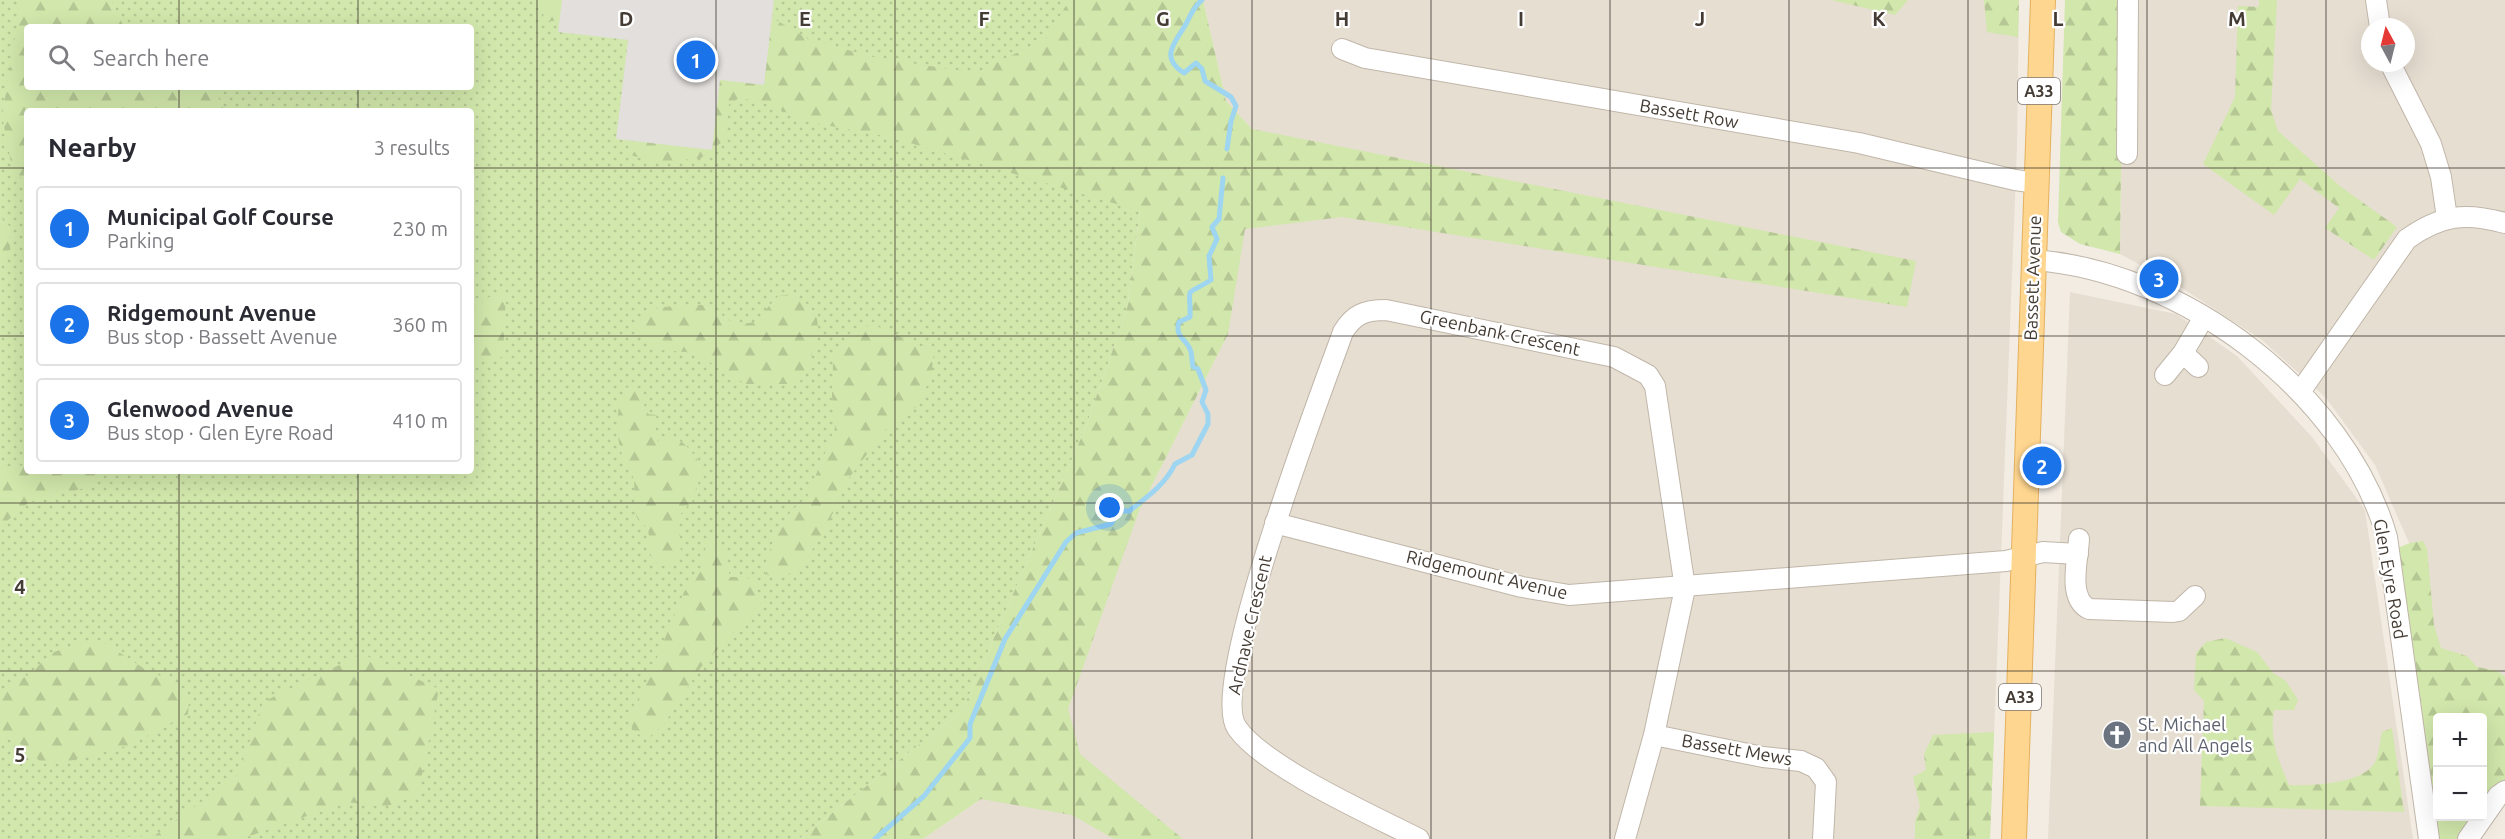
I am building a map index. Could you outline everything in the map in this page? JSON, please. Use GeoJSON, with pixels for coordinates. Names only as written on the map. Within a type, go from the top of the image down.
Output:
{"type":"FeatureCollection","features":[{"type":"Feature","properties":{"kind":"main road","name":"Bassett Avenue"},"geometry":{"type":"LineString","coordinates":[[2014,839],[2043,0]]}},
{"type":"Feature","properties":{"kind":"street"},"geometry":{"type":"LineString","coordinates":[[2127,154],[2128,0]]}},
{"type":"Feature","properties":{"kind":"street"},"geometry":{"type":"LineString","coordinates":[[2376,0],[2379,18]]}},
{"type":"Feature","properties":{"kind":"street","name":"Bassett Row"},"geometry":{"type":"LineString","coordinates":[[1342,48],[1365,58],[1858,143],[2014,180],[2036,183]]}},
{"type":"Feature","properties":{"kind":"street"},"geometry":{"type":"LineString","coordinates":[[2395,72],[2431,144],[2441,177],[2447,218]]}},
{"type":"Feature","properties":{"kind":"street"},"geometry":{"type":"LineString","coordinates":[[2300,393],[2407,239],[2429,224],[2447,218],[2475,217],[2505,223]]}},
{"type":"Feature","properties":{"kind":"street","name":"Glen Eyre Road"},"geometry":{"type":"LineString","coordinates":[[2034,260],[2080,265],[2107,273],[2151,290],[2204,317],[2249,347],[2280,372],[2342,444],[2378,506],[2387,537],[2429,839]]}},
{"type":"Feature","properties":{"kind":"street","name":"Greenbank Crescent"},"geometry":{"type":"LineString","coordinates":[[1275,523],[1343,332],[1351,319],[1361,312],[1386,310],[1614,357],[1648,375],[1659,399],[1685,588]]}},
{"type":"Feature","properties":{"kind":"street"},"geometry":{"type":"LineString","coordinates":[[2165,375],[2183,353],[2204,317]]}},
{"type":"Feature","properties":{"kind":"street"},"geometry":{"type":"LineString","coordinates":[[2183,353],[2198,367]]}},
{"type":"Feature","properties":{"kind":"street","name":"Ridgemount Avenue"},"geometry":{"type":"LineString","coordinates":[[1275,523],[1522,587],[1569,596],[2006,561],[2024,556]]}},
{"type":"Feature","properties":{"kind":"street","name":"Ardnave Crescent"},"geometry":{"type":"LineString","coordinates":[[1275,523],[1250,608],[1233,688],[1231,713],[1235,726],[1254,746],[1291,771],[1419,839]]}},
{"type":"Feature","properties":{"kind":"street"},"geometry":{"type":"LineString","coordinates":[[2024,556],[2078,546],[2076,596],[2082,606],[2089,609],[2173,612],[2179,611],[2195,596]]}},
{"type":"Feature","properties":{"kind":"street"},"geometry":{"type":"LineString","coordinates":[[1625,839],[1654,735],[1685,588]]}},
{"type":"Feature","properties":{"kind":"street","name":"Bassett Mews"},"geometry":{"type":"LineString","coordinates":[[1654,735],[1763,757],[1801,761],[1816,768],[1826,782],[1823,839]]}},
{"type":"Feature","properties":{"kind":"street"},"geometry":{"type":"LineString","coordinates":[[2419,770],[2433,777]]}},
{"type":"Feature","properties":{"kind":"street"},"geometry":{"type":"LineString","coordinates":[[2468,839],[2495,794]]}},
{"type":"Feature","properties":{"kind":"shaded area"},"geometry":{"type":"Polygon","coordinates":[[[562,0],[774,0],[764,85],[720,80],[712,150],[616,139],[628,40],[558,32],[562,0]]]}},
{"type":"Feature","properties":{"kind":"shaded area"},"geometry":{"type":"Polygon","coordinates":[[[1203,0],[2019,0],[2017,148],[1990,839],[923,839],[981,799],[1139,511],[1228,334],[1252,129],[1226,101],[1203,0]]]}},
{"type":"Feature","properties":{"kind":"shaded area"},"geometry":{"type":"Polygon","coordinates":[[[2123,0],[2505,0],[2505,768],[2487,729],[2487,713],[2437,713],[2416,559],[2375,465],[2326,398],[2262,340],[2179,286],[2120,254],[2123,0]]]}},
{"type":"Feature","properties":{"kind":"shaded area"},"geometry":{"type":"Polygon","coordinates":[[[2070,292],[2176,314],[2237,356],[2312,437],[2365,510],[2413,839],[2048,839],[2070,292]]]}},
{"type":"Feature","properties":{"kind":"green space"},"geometry":{"type":"Polygon","coordinates":[[[0,0],[1131,0],[1140,210],[1127,309],[1085,429],[962,711],[799,839],[0,839],[0,0]]]}},
{"type":"Feature","properties":{"kind":"green space"},"geometry":{"type":"Polygon","coordinates":[[[21,0],[111,0],[123,24],[24,24],[24,90],[214,90],[224,108],[24,108],[24,180],[13,172],[2,116],[21,0]]]}},
{"type":"Feature","properties":{"kind":"green space"},"geometry":{"type":"Polygon","coordinates":[[[540,0],[562,0],[560,20],[545,22],[540,0]]]}},
{"type":"Feature","properties":{"kind":"green space"},"geometry":{"type":"Polygon","coordinates":[[[1069,0],[1203,0],[1226,101],[1252,129],[1916,261],[1907,307],[1342,217],[1245,229],[1228,334],[1139,511],[1068,709],[1080,754],[1183,839],[1114,839],[1072,815],[981,799],[923,839],[799,839],[962,711],[1085,429],[1127,309],[1140,211],[890,137],[809,122],[761,102],[739,98],[729,104],[726,139],[701,158],[655,163],[628,154],[635,134],[706,80],[763,24],[776,20],[808,39],[877,58],[976,73],[1049,37],[1069,0]]]}},
{"type":"Feature","properties":{"kind":"green space"},"geometry":{"type":"Polygon","coordinates":[[[1831,0],[1908,0],[1895,15],[1831,0]]]}},
{"type":"Feature","properties":{"kind":"green space"},"geometry":{"type":"Polygon","coordinates":[[[1984,0],[2019,0],[2018,37],[1987,32],[1984,0]]]}},
{"type":"Feature","properties":{"kind":"green space"},"geometry":{"type":"Polygon","coordinates":[[[2065,0],[2123,0],[2120,254],[2080,244],[2061,232],[2058,223],[2065,0]]]}},
{"type":"Feature","properties":{"kind":"green space"},"geometry":{"type":"Polygon","coordinates":[[[2259,0],[2277,0],[2271,110],[2278,131],[2341,187],[2397,227],[2374,260],[2325,228],[2339,208],[2300,179],[2274,215],[2203,164],[2235,97],[2238,6],[2259,7],[2259,0]]]}},
{"type":"Feature","properties":{"kind":"green space"},"geometry":{"type":"Polygon","coordinates":[[[2,217],[11,228],[10,247],[0,266],[2,217]]]}},
{"type":"Feature","properties":{"kind":"green space"},"geometry":{"type":"Polygon","coordinates":[[[506,293],[503,357],[474,361],[474,310],[489,297],[506,293]]]}},
{"type":"Feature","properties":{"kind":"green space"},"geometry":{"type":"Polygon","coordinates":[[[792,294],[814,312],[818,326],[811,358],[798,384],[746,384],[723,372],[698,353],[661,350],[637,335],[637,324],[646,310],[679,305],[708,305],[736,325],[755,322],[778,296],[792,294]]]}},
{"type":"Feature","properties":{"kind":"green space"},"geometry":{"type":"Polygon","coordinates":[[[874,325],[934,352],[931,378],[916,407],[885,430],[849,478],[825,530],[799,570],[774,579],[765,573],[765,564],[775,536],[791,511],[807,497],[835,428],[832,396],[833,365],[838,349],[853,329],[874,325]]]}},
{"type":"Feature","properties":{"kind":"green space"},"geometry":{"type":"Polygon","coordinates":[[[636,386],[648,414],[656,415],[657,425],[654,433],[659,443],[670,436],[676,438],[689,449],[702,468],[694,499],[678,517],[681,554],[674,564],[661,566],[651,557],[648,527],[642,523],[635,512],[633,477],[624,461],[619,442],[617,424],[622,397],[625,388],[636,386]]]}},
{"type":"Feature","properties":{"kind":"green space"},"geometry":{"type":"Polygon","coordinates":[[[24,465],[24,474],[99,474],[85,488],[29,502],[0,527],[0,468],[24,465]]]}},
{"type":"Feature","properties":{"kind":"green space"},"geometry":{"type":"Polygon","coordinates":[[[712,540],[723,546],[730,577],[745,577],[754,582],[761,603],[701,667],[664,724],[648,738],[644,737],[636,732],[628,720],[634,705],[642,694],[684,592],[702,568],[706,543],[712,540]]]}},
{"type":"Feature","properties":{"kind":"green space"},"geometry":{"type":"Polygon","coordinates":[[[2423,541],[2427,549],[2434,625],[2441,648],[2467,656],[2477,667],[2498,671],[2505,677],[2505,782],[2487,802],[2487,713],[2433,713],[2433,816],[2398,548],[2423,541]]]}},
{"type":"Feature","properties":{"kind":"green space"},"geometry":{"type":"Polygon","coordinates":[[[2225,638],[2257,652],[2273,673],[2286,681],[2298,700],[2294,710],[2274,710],[2273,730],[2276,749],[2289,785],[2322,784],[2358,776],[2374,764],[2382,732],[2392,728],[2404,812],[2200,806],[2204,701],[2194,690],[2196,653],[2206,642],[2225,638]]]}},
{"type":"Feature","properties":{"kind":"green space"},"geometry":{"type":"Polygon","coordinates":[[[84,642],[106,644],[145,669],[177,683],[189,698],[188,714],[130,745],[66,762],[44,764],[12,737],[0,743],[0,693],[28,675],[54,652],[84,642]]]}},
{"type":"Feature","properties":{"kind":"green space"},"geometry":{"type":"Polygon","coordinates":[[[362,654],[439,689],[418,795],[384,807],[347,802],[241,839],[53,839],[154,836],[238,775],[263,702],[362,654]]]}},
{"type":"Feature","properties":{"kind":"green space"},"geometry":{"type":"Polygon","coordinates":[[[1994,732],[1990,839],[1915,839],[1915,822],[1920,806],[1913,777],[1926,770],[1924,754],[1933,735],[1994,732]]]}},
{"type":"Feature","properties":{"kind":"green space"},"geometry":{"type":"Polygon","coordinates":[[[2434,821],[2471,821],[2459,839],[2436,839],[2434,821]]]}},
{"type":"Feature","properties":{"kind":"waterway"},"geometry":{"type":"LineString","coordinates":[[1202,0],[1194,8],[1171,50],[1172,61],[1184,73],[1196,63],[1202,69],[1205,81],[1231,97],[1236,106],[1231,121],[1227,149]]}},
{"type":"Feature","properties":{"kind":"waterway"},"geometry":{"type":"LineString","coordinates":[[875,839],[924,796],[970,738],[970,724],[1005,639],[1066,542],[1076,533],[1111,524],[1119,511],[1129,511],[1149,496],[1175,464],[1192,455],[1208,424],[1208,414],[1202,402],[1206,390],[1198,369],[1193,367],[1189,348],[1178,332],[1178,327],[1179,322],[1190,317],[1190,293],[1211,280],[1209,256],[1217,239],[1212,227],[1219,219],[1223,178]]}},
{"type":"Feature","properties":{"kind":"place","name":"Municipal Golf Course"},"geometry":{"type":"Point","coordinates":[696,60]}},
{"type":"Feature","properties":{"kind":"place","name":"Glenwood Avenue"},"geometry":{"type":"Point","coordinates":[2159,279]}},
{"type":"Feature","properties":{"kind":"place","name":"Ridgemount Avenue"},"geometry":{"type":"Point","coordinates":[2042,466]}},
{"type":"Feature","properties":{"kind":"place","name":"St. Michael and All Angels"},"geometry":{"type":"Point","coordinates":[2117,735]}}]}
